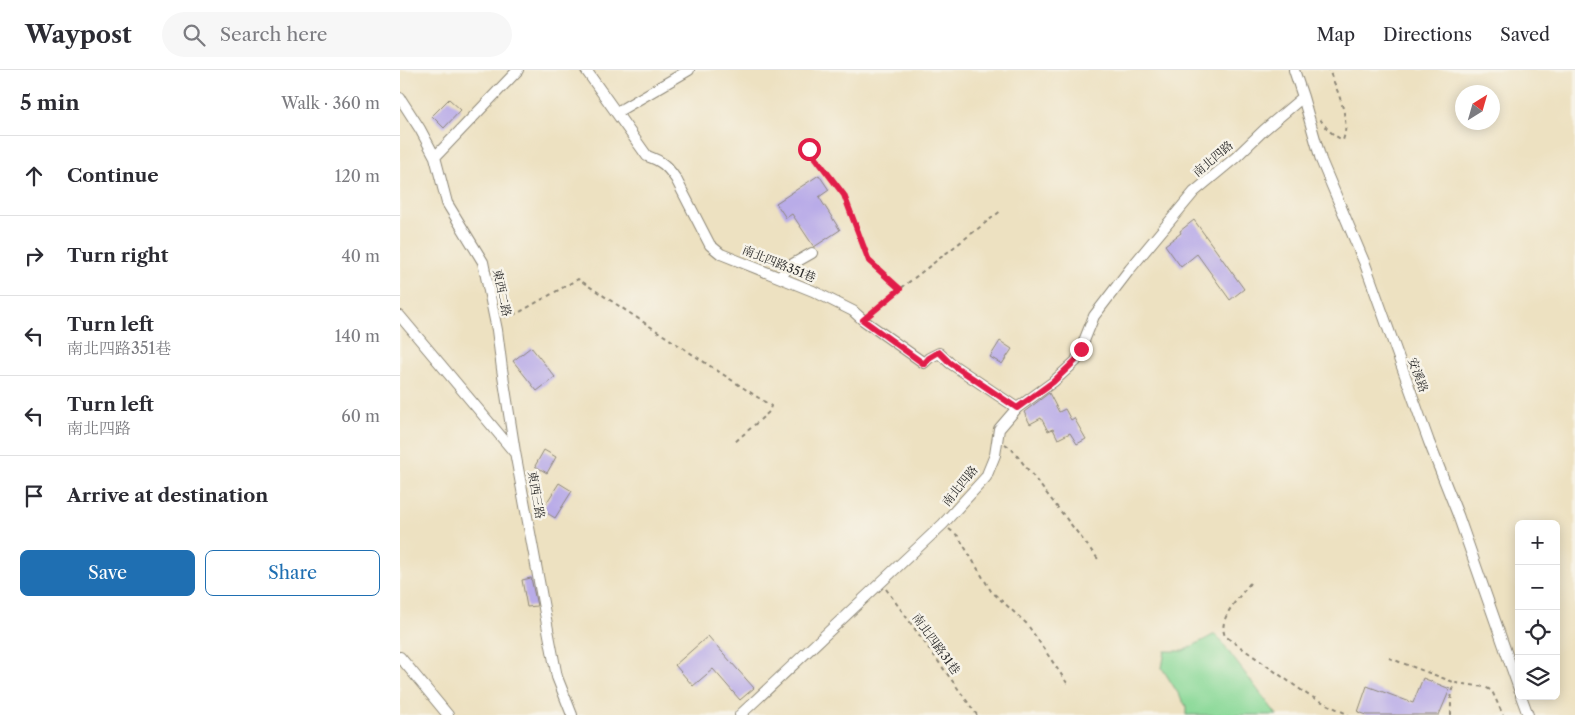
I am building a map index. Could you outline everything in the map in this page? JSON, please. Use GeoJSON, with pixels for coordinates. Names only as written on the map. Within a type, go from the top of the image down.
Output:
{"type":"FeatureCollection","features":[{"type":"Feature","properties":{"kind":"street"},"geometry":{"type":"LineString","coordinates":[[434,157],[518,70]]}},
{"type":"Feature","properties":{"kind":"street","name":"南北四路351巷"},"geometry":{"type":"LineString","coordinates":[[586,70],[647,156],[659,160],[670,170],[710,245],[721,254],[780,277],[853,311],[924,364],[929,358],[939,352],[950,363],[1017,408]]}},
{"type":"Feature","properties":{"kind":"street"},"geometry":{"type":"LineString","coordinates":[[617,112],[689,70]]}},
{"type":"Feature","properties":{"kind":"street","name":"安溪路"},"geometry":{"type":"LineString","coordinates":[[1294,70],[1304,97],[1322,160],[1365,264],[1429,442],[1458,515],[1515,678]]}},
{"type":"Feature","properties":{"kind":"street","name":"南北四路"},"geometry":{"type":"LineString","coordinates":[[740,715],[944,524],[986,477],[995,456],[998,429],[1017,408],[1053,382],[1076,360],[1094,316],[1194,192],[1304,97]]}},
{"type":"Feature","properties":{"kind":"street","name":"東西二路"},"geometry":{"type":"LineString","coordinates":[[400,98],[420,129],[434,157],[448,203],[483,262],[495,320],[515,452]]}},
{"type":"Feature","properties":{"kind":"street"},"geometry":{"type":"LineString","coordinates":[[780,277],[791,265],[812,253]]}},
{"type":"Feature","properties":{"kind":"street","name":"東西三路"},"geometry":{"type":"LineString","coordinates":[[400,316],[515,452],[557,677],[572,715]]}},
{"type":"Feature","properties":{"kind":"street"},"geometry":{"type":"LineString","coordinates":[[400,658],[448,715]]}},
{"type":"Feature","properties":{"kind":"street"},"geometry":{"type":"LineString","coordinates":[[1522,700],[1528,715]]}},
{"type":"Feature","properties":{"kind":"path"},"geometry":{"type":"LineString","coordinates":[[1320,119],[1325,127],[1342,140],[1346,131],[1341,100],[1329,70]]}},
{"type":"Feature","properties":{"kind":"path"},"geometry":{"type":"LineString","coordinates":[[809,149],[844,195],[869,261],[900,289]]}},
{"type":"Feature","properties":{"kind":"path"},"geometry":{"type":"LineString","coordinates":[[863,320],[1002,210]]}},
{"type":"Feature","properties":{"kind":"path"},"geometry":{"type":"LineString","coordinates":[[495,320],[518,313],[578,278],[771,406],[769,412],[735,442]]}},
{"type":"Feature","properties":{"kind":"path"},"geometry":{"type":"LineString","coordinates":[[997,438],[1011,448],[1098,559]]}},
{"type":"Feature","properties":{"kind":"path"},"geometry":{"type":"LineString","coordinates":[[944,524],[958,536],[991,591],[1027,624],[1068,683]]}},
{"type":"Feature","properties":{"kind":"path","name":"南北四路31巷"},"geometry":{"type":"LineString","coordinates":[[881,583],[977,715]]}},
{"type":"Feature","properties":{"kind":"path"},"geometry":{"type":"LineString","coordinates":[[1250,583],[1226,617],[1223,631],[1225,636],[1308,695],[1349,715]]}},
{"type":"Feature","properties":{"kind":"path"},"geometry":{"type":"LineString","coordinates":[[1389,658],[1456,683],[1485,687],[1492,691],[1503,715]]}},
{"type":"Feature","properties":{"kind":"path"},"geometry":{"type":"LineString","coordinates":[[1451,715],[1456,683]]}},
{"type":"Feature","properties":{"kind":"green space"},"geometry":{"type":"Polygon","coordinates":[[[1215,634],[1277,715],[1186,715],[1186,706],[1162,668],[1165,651],[1183,651],[1215,634]]]}},
{"type":"Feature","properties":{"kind":"building"},"geometry":{"type":"Polygon","coordinates":[[[449,99],[461,110],[444,128],[432,116],[449,99]]]}},
{"type":"Feature","properties":{"kind":"building"},"geometry":{"type":"Polygon","coordinates":[[[819,175],[829,190],[819,197],[840,230],[814,247],[792,214],[786,218],[776,203],[819,175]]]}},
{"type":"Feature","properties":{"kind":"building"},"geometry":{"type":"Polygon","coordinates":[[[1194,220],[1244,289],[1230,300],[1197,254],[1181,267],[1165,245],[1194,220]]]}},
{"type":"Feature","properties":{"kind":"building"},"geometry":{"type":"Polygon","coordinates":[[[1000,341],[1012,349],[1002,364],[990,357],[1000,341]]]}},
{"type":"Feature","properties":{"kind":"building"},"geometry":{"type":"Polygon","coordinates":[[[531,347],[555,377],[537,391],[513,361],[531,347]]]}},
{"type":"Feature","properties":{"kind":"building"},"geometry":{"type":"Polygon","coordinates":[[[1049,393],[1059,412],[1065,409],[1071,420],[1074,418],[1086,439],[1077,444],[1070,433],[1058,439],[1053,429],[1048,431],[1041,418],[1030,424],[1024,412],[1049,393]]]}},
{"type":"Feature","properties":{"kind":"building"},"geometry":{"type":"Polygon","coordinates":[[[544,450],[556,457],[547,473],[535,466],[544,450]]]}},
{"type":"Feature","properties":{"kind":"building"},"geometry":{"type":"Polygon","coordinates":[[[559,483],[572,491],[555,518],[542,510],[559,483]]]}},
{"type":"Feature","properties":{"kind":"building"},"geometry":{"type":"Polygon","coordinates":[[[531,578],[537,606],[527,607],[522,580],[531,578]]]}},
{"type":"Feature","properties":{"kind":"building"},"geometry":{"type":"Polygon","coordinates":[[[708,636],[754,688],[740,700],[713,669],[693,686],[675,665],[708,636]]]}},
{"type":"Feature","properties":{"kind":"building"},"geometry":{"type":"Polygon","coordinates":[[[1423,678],[1450,689],[1439,715],[1367,715],[1358,712],[1367,686],[1413,703],[1423,678]]]}},
{"type":"Feature","properties":{"kind":"route"},"geometry":{"type":"LineString","coordinates":[[809,149],[844,195],[869,261],[900,289],[863,320],[924,364],[929,358],[939,352],[950,363],[1017,408],[1053,382],[1076,360],[1081,349]]}}]}
